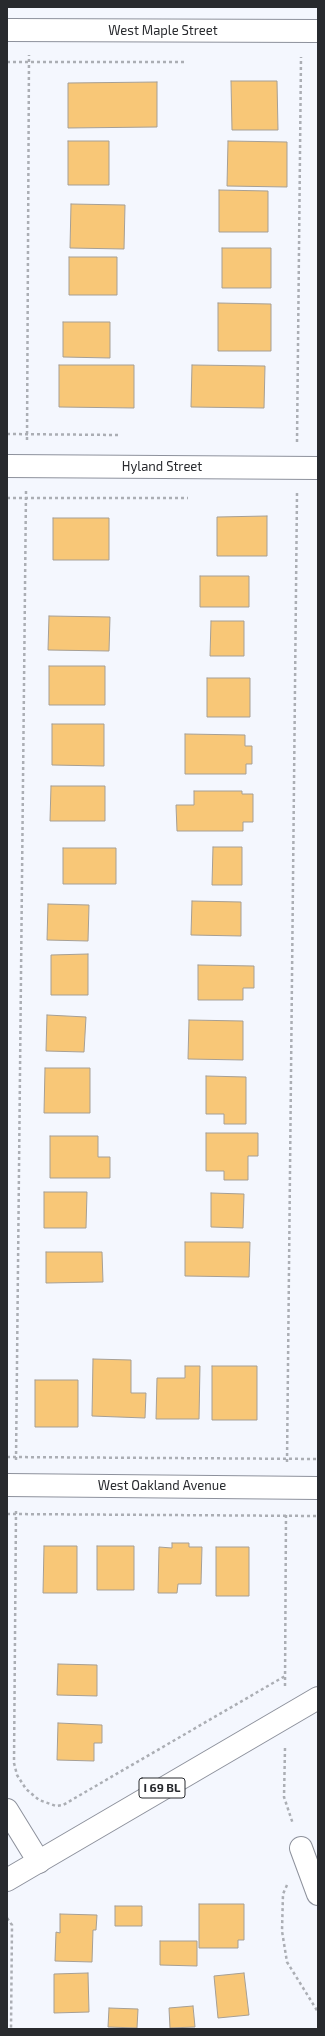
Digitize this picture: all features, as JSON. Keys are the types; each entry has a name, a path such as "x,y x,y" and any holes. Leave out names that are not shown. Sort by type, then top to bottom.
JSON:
{"street":[{"name":"West Maple Street","path":"14,30 317,32"},
{"name":"Hyland Street","path":"17,466 307,468"},
{"name":"West Oakland Avenue","path":"12,1485 318,1488"},
{"name":"I 69 BL","path":"7,1880 318,1698"},
{"path":"7,1810 39,1862"},
{"path":"301,1848 318,1894"}],"path":[{"path":"14,30 29,50 27,434 17,466 26,498 16,1457 12,1485 16,1515 14,1763 17,1775 26,1788 39,1800 56,1806 63,1805 285,1676"},
{"path":"285,1686 286,1488 307,468 301,50 317,32"},
{"path":"7,62 186,62"},
{"path":"7,434 118,435"},
{"path":"7,498 188,498"},
{"path":"7,1457 318,1460"},
{"path":"7,1514 318,1516"},
{"path":"7,1918 12,1925 11,2029"}],"building":[{"path":"231,81 277,81 278,130 232,130"},
{"path":"157,82 157,127 68,128 68,83"},
{"path":"68,141 109,141 109,185 68,185"},
{"path":"228,141 287,142 287,187 227,186"},
{"path":"219,190 268,191 268,232 219,232"},
{"path":"71,204 125,205 124,249 70,248"},
{"path":"222,248 271,248 271,288 222,288"},
{"path":"69,257 117,257 117,295 69,295"},
{"path":"218,303 271,304 271,351 218,351"},
{"path":"63,322 110,322 110,358 63,357"},
{"path":"59,365 134,365 134,408 59,407"},
{"path":"192,365 265,366 264,408 191,407"},
{"path":"267,516 267,556 217,556 217,517"},
{"path":"53,518 109,518 109,560 53,560"},
{"path":"200,576 249,576 249,607 200,607"},
{"path":"49,616 110,617 109,651 48,650"},
{"path":"211,621 244,621 244,656 210,656"},
{"path":"49,666 105,666 105,705 49,705"},
{"path":"207,678 250,678 250,717 207,717"},
{"path":"52,724 104,724 104,766 52,765"},
{"path":"185,734 245,735 245,746 252,746 252,764 246,764 246,774 185,774"},
{"path":"51,786 105,786 105,821 50,821"},
{"path":"194,791 242,791 242,794 253,794 253,822 243,822 243,831 177,831 176,805 194,805"},
{"path":"213,847 242,847 242,885 212,885"},
{"path":"63,848 116,848 116,884 63,884"},
{"path":"192,901 241,902 241,936 191,935"},
{"path":"48,904 89,905 88,941 47,940"},
{"path":"88,954 88,995 51,995 51,955"},
{"path":"198,965 254,966 254,988 243,988 243,1000 198,1000"},
{"path":"47,1015 86,1017 84,1052 46,1051"},
{"path":"189,1020 243,1021 243,1060 188,1059"},
{"path":"45,1068 90,1068 90,1113 44,1113"},
{"path":"206,1076 246,1077 246,1124 224,1124 224,1114 206,1114"},
{"path":"206,1133 258,1133 258,1156 248,1156 248,1180 224,1180 224,1171 206,1171"},
{"path":"50,1136 98,1136 98,1157 110,1157 110,1178 50,1178"},
{"path":"44,1192 87,1192 86,1228 44,1228"},
{"path":"211,1193 244,1194 243,1228 211,1227"},
{"path":"185,1242 250,1242 249,1277 185,1276"},
{"path":"46,1252 102,1252 103,1282 46,1283"},
{"path":"93,1359 131,1360 131,1393 146,1393 145,1418 92,1416"},
{"path":"185,1366 200,1366 199,1419 156,1419 157,1378 185,1378"},
{"path":"212,1366 257,1366 257,1420 212,1420"},
{"path":"35,1380 78,1380 78,1427 35,1427"},
{"path":"172,1543 189,1543 189,1547 202,1547 201,1584 178,1584 177,1593 158,1593 159,1547 172,1548"},
{"path":"44,1546 77,1546 77,1593 43,1593"},
{"path":"97,1546 134,1546 134,1590 97,1590"},
{"path":"216,1547 249,1547 249,1596 216,1596"},
{"path":"58,1664 97,1665 97,1696 57,1695"},
{"path":"58,1723 102,1725 102,1743 94,1743 94,1761 57,1760"},
{"path":"199,1904 244,1904 244,1940 238,1940 238,1948 199,1948"},
{"path":"115,1906 142,1906 142,1926 115,1926"},
{"path":"60,1914 97,1915 96,1930 93,1930 92,1962 55,1961 56,1932 60,1933"},
{"path":"160,1941 197,1941 197,1966 160,1965"},
{"path":"88,1973 89,2012 54,2013 54,1974"},
{"path":"244,1973 249,2015 218,2018 214,1976"},
{"path":"193,2006 195,2027 170,2028 169,2008"},
{"path":"109,2008 138,2009 137,2028 108,2027"}]}
